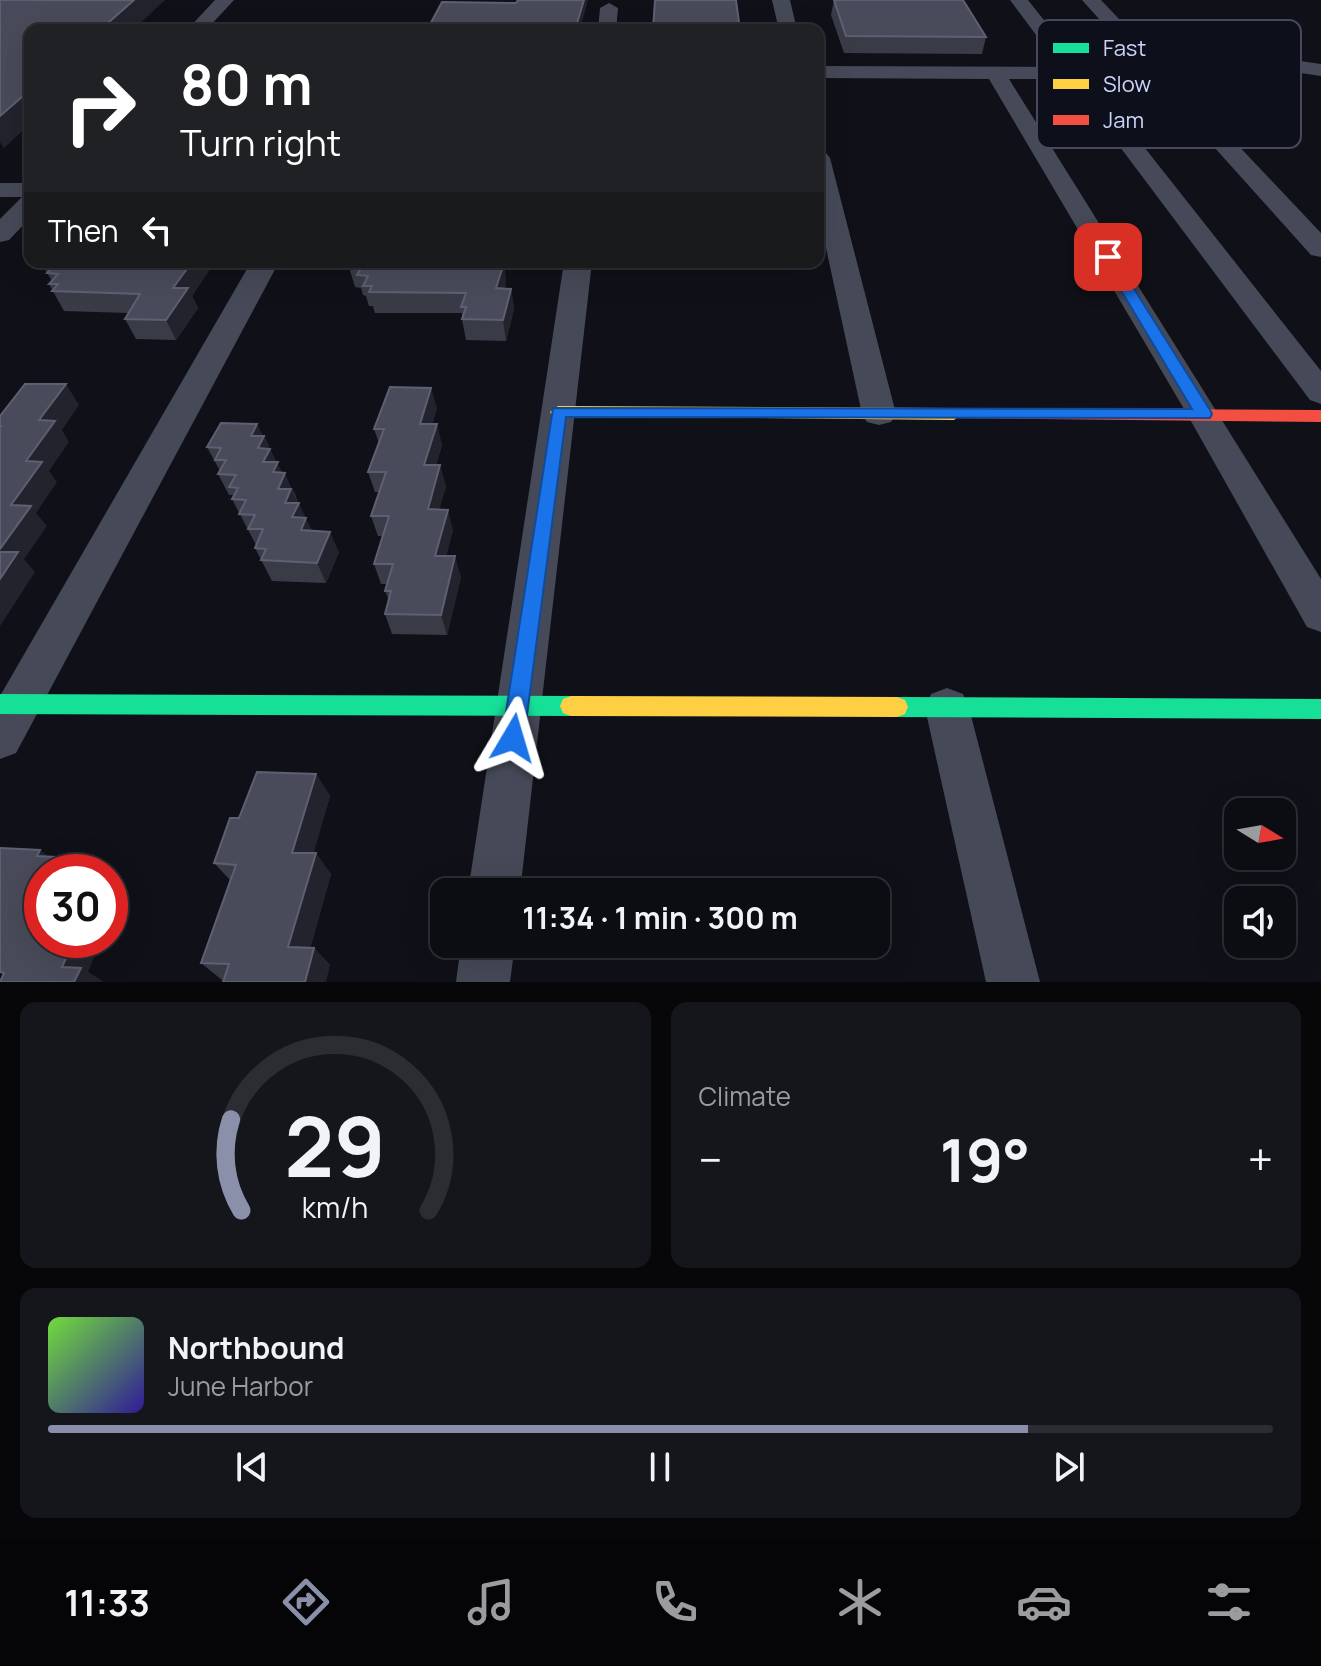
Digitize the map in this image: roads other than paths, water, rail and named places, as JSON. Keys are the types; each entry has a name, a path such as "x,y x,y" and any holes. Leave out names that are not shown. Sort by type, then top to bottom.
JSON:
{"street":[{"path":"202,24 225,0"},
{"path":"781,0 787,24"},
{"path":"1019,0 1037,23"},
{"path":"1091,0 1110,20"},
{"path":"608,24 609,8"},
{"path":"1301,67 1321,70"},
{"path":"824,72 1037,73"},
{"path":"995,72 1037,141"},
{"path":"1041,148 1204,414 1321,615"},
{"path":"1133,148 1321,393"},
{"path":"1228,148 1321,249"},
{"path":"824,183 879,414"},
{"path":"0,190 24,190"},
{"path":"0,234 24,209"},
{"path":"0,738 9,704 262,268"},
{"path":"496,878 577,268"},
{"path":"558,412 1321,416"},
{"path":"9,704 1321,709"},
{"path":"947,708 1013,982"},
{"path":"483,982 486,958"}]}
